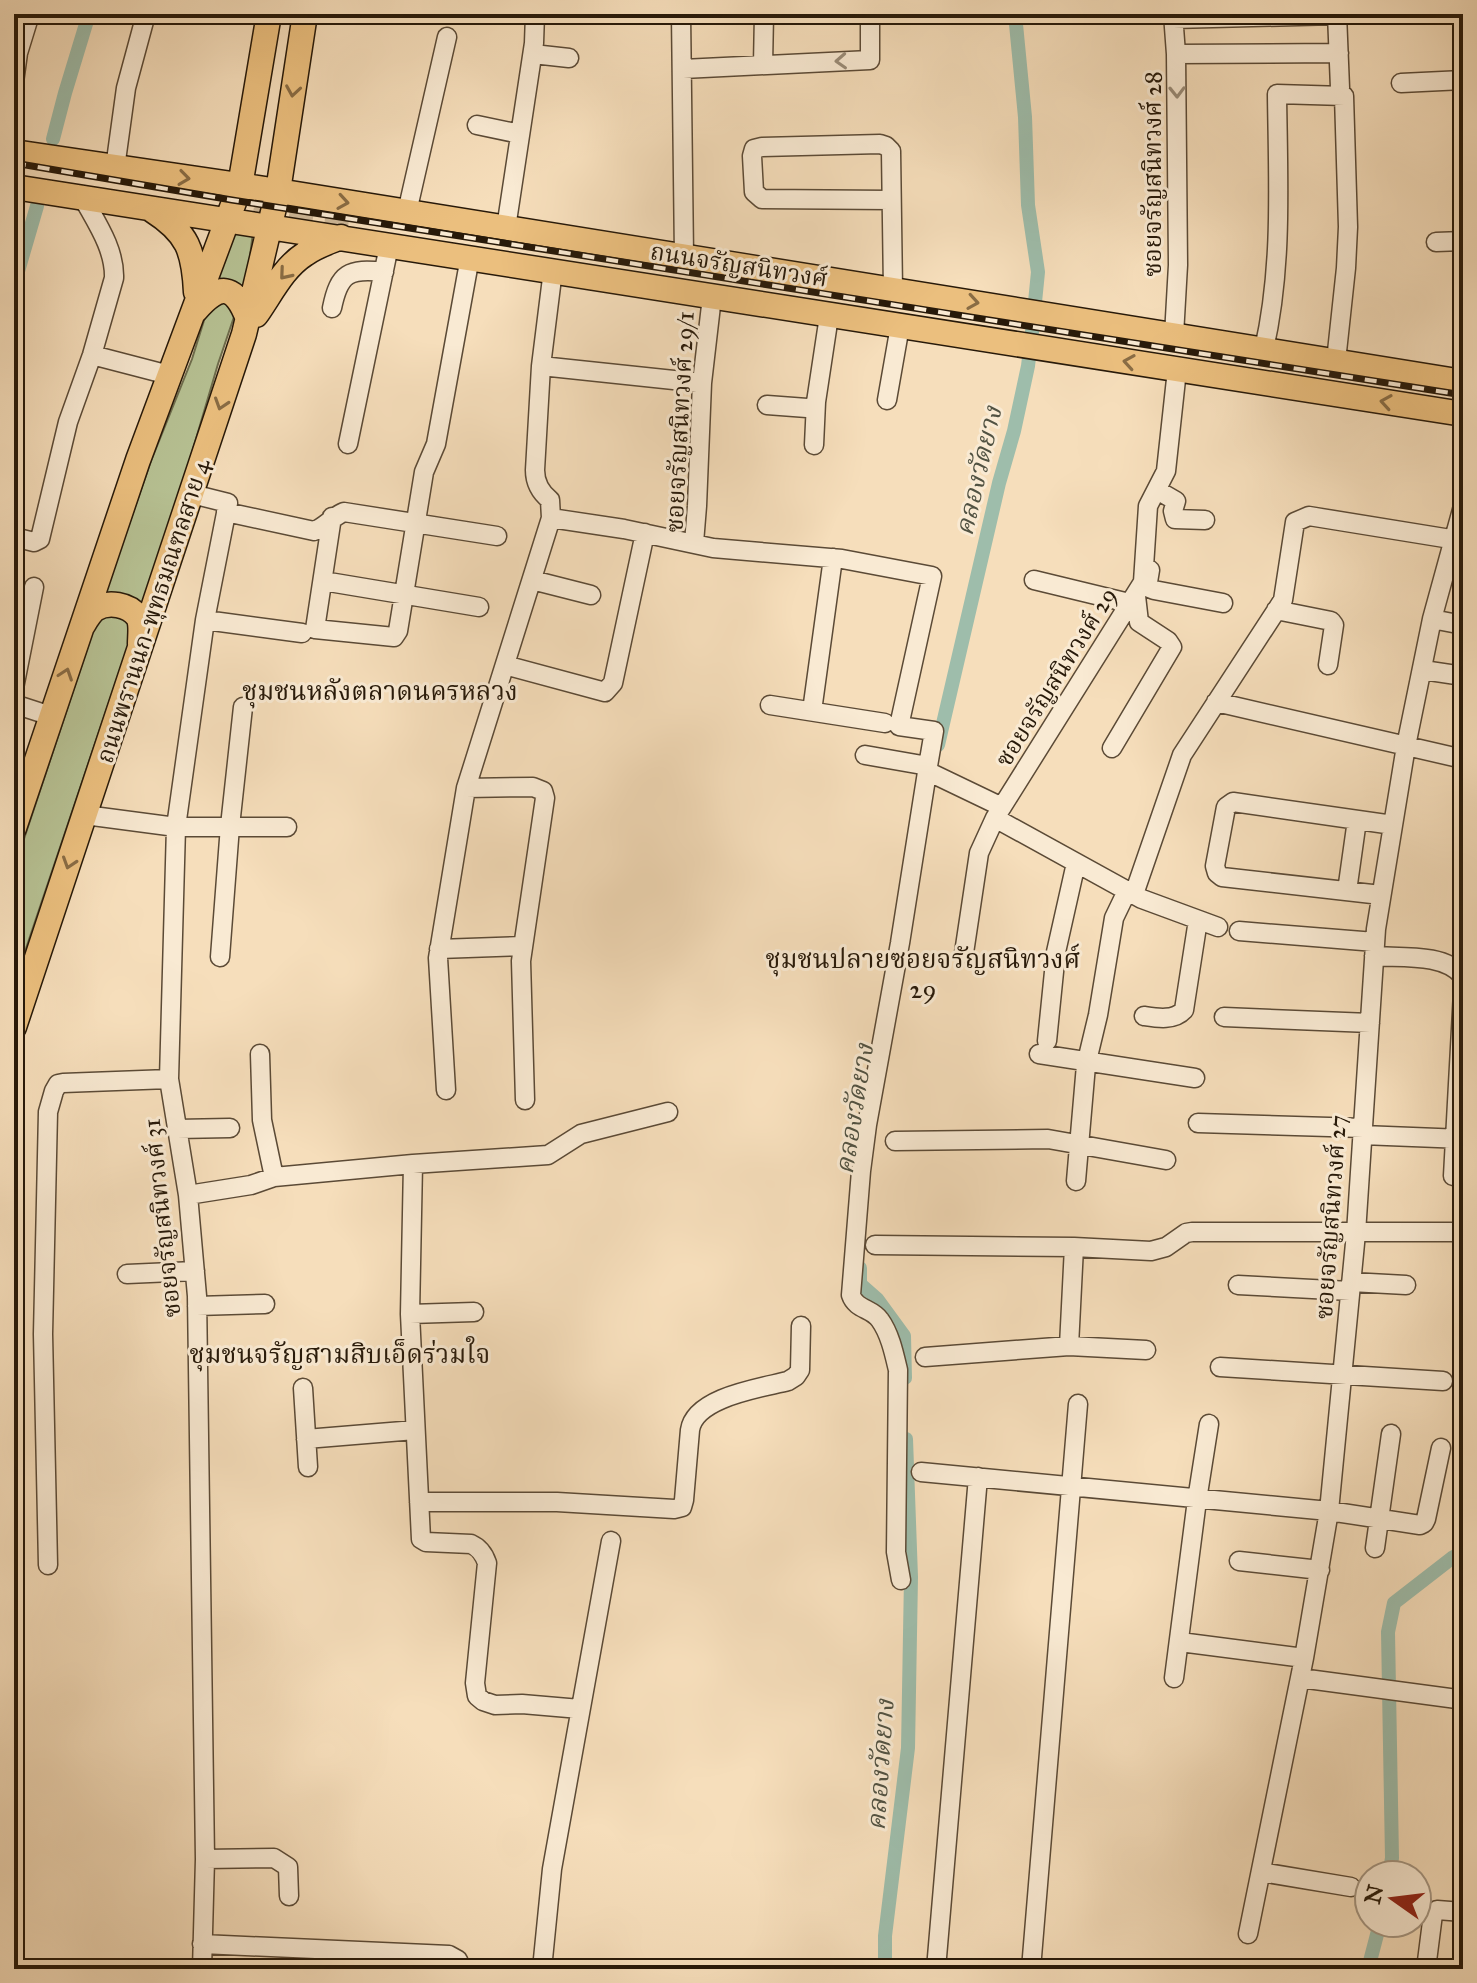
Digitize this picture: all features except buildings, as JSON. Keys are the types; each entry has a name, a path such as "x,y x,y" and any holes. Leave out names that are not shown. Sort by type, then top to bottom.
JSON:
{"main road":[{"path":"14,828 169,375 240,186 269,14"},
{"name":"ถนนพรานนก-พุทธมณฑลสาย 4","path":"14,1027 247,324 278,191 305,14"},
{"name":"ถนนจรัญสนิทวงศ์","path":"14,152 103,180 123,204 1463,414"},
{"name":"ถนนจรัญสนิทวงศ์","path":"14,161 103,180"},
{"name":"ถนนจรัญสนิทวงศ์","path":"14,177 240,186 278,191 1463,382"},
{"path":"103,180 138,178 135,197 123,204"},
{"name":"ถนนจรัญสนิทวงศ์","path":"14,187 103,180"},
{"path":"150,208 186,240 194,262 194,309"},
{"path":"398,247 390,234 390,224 397,216 411,212"},
{"name":"ถนนจรัญสนิทวงศ์","path":"435,236 781,290"},
{"path":"247,324 288,269 306,253 341,237"},
{"path":"781,290 922,294"},
{"path":"781,290 909,327"},
{"path":"194,309 214,293 224,291 237,298 244,307 247,324"},
{"path":"81,627 93,610 116,604 126,608 138,617 141,626 140,651"}],"street":[{"path":"15,73 30,14"},
{"path":"14,537 34,542 40,539 68,422 92,355 114,278 115,265 107,244 103,180 146,14"},
{"path":"506,228 533,54 535,14"},
{"path":"681,14 684,256"},
{"path":"763,65 764,14"},
{"path":"683,69 870,60 870,14"},
{"path":"1173,16 1337,14 1340,88"},
{"name":"ซอยจรัญสนิทวงศ์ 28","path":"1173,16 1178,265 1174,335"},
{"path":"411,212 447,37"},
{"path":"1176,54 1339,53"},
{"path":"533,54 569,58"},
{"path":"1401,83 1463,80"},
{"path":"1264,349 1278,268 1277,94 1344,96 1348,227 1336,361"},
{"path":"477,125 520,134"},
{"path":"891,200 762,199 754,192 754,149 880,144 891,151 893,290"},
{"path":"1436,242 1463,241"},
{"path":"348,444 384,272 398,247"},
{"path":"332,517 315,629 394,637 398,631 424,472 436,444 470,257"},
{"path":"332,308 337,285 345,277 364,270 384,272"},
{"path":"446,1090 438,958 466,788 551,518 550,500 535,479 541,366 553,270"},
{"name":"ซอยจรัญสนิทวงศ์ 29/1","path":"712,297 702,383 694,543 713,548 833,558 932,576 892,724"},
{"path":"814,445 816,402 829,316"},
{"path":"887,400 909,327"},
{"path":"92,355 169,375"},
{"path":"541,366 702,383"},
{"name":"ซอยจรัญสนิทวงศ์ 29","path":"964,953 979,853 998,813 1143,582 1148,506 1150,498 1160,492 1166,471 1177,370"},
{"path":"767,405 807,408 816,402"},
{"path":"1205,520 1175,519 1173,511 1176,501 1160,492 1149,588 1223,603"},
{"path":"192,494 228,503 226,512 314,531 344,512 497,536"},
{"name":"ซอยจรัญสนิทวงศ์ 27","path":"1248,1934 1304,1658 1329,1511 1356,1233 1374,949 1381,895 1406,746 1432,619 1458,540 1463,506"},
{"name":"ซอยจรัญสนิทวงศ์ 31","path":"202,1969 205,1859 197,1306 188,1195 169,1079 176,827 205,620 226,512"},
{"path":"1076,1181 1087,1061 1114,918 1131,892 1182,755 1283,600 1295,522 1309,516 1458,540"},
{"path":"551,518 694,543"},
{"path":"505,665 605,692 613,683 645,533"},
{"path":"812,711 833,558"},
{"path":"532,580 591,595"},
{"path":"1034,580 1132,599 1139,622 1172,647 1112,748"},
{"path":"323,581 479,607"},
{"path":"14,688 34,587"},
{"path":"1276,610 1331,621 1335,617 1328,665"},
{"path":"1432,619 1463,625"},
{"path":"205,620 302,633"},
{"path":"1423,670 1463,676"},
{"path":"1216,702 1463,759"},
{"path":"14,704 51,716"},
{"path":"770,705 934,731 932,772 867,1125 851,1295 857,1305 881,1320 898,1370 895,1530 901,1580"},
{"path":"220,957 243,707"},
{"path":"865,755 932,772 1076,863 1131,892 1218,927"},
{"path":"466,788 533,787 543,791 545,798 522,946 525,1100"},
{"path":"1381,895 1222,877 1215,866 1226,807 1233,802 1393,825"},
{"path":"85,815 176,827 287,827"},
{"path":"1347,891 1357,820"},
{"path":"1076,863 1056,952 1043,1048 1087,1061 1195,1078"},
{"path":"1144,1016 1164,1019 1181,1014 1184,1010 1198,920"},
{"path":"1239,931 1440,960 1456,967 1463,976"},
{"path":"439,949 522,946"},
{"path":"1453,1176 1459,1139 1463,992"},
{"path":"1224,1017 1370,1023"},
{"path":"260,1054 262,1120 274,1177"},
{"path":"48,1565 43,1334 48,1112 58,1084 169,1079"},
{"path":"188,1195 251,1185 274,1177 548,1155 581,1134 668,1112"},
{"path":"1198,1123 1459,1139"},
{"path":"177,1129 230,1128"},
{"path":"895,1141 1048,1139 1166,1160"},
{"path":"413,1164 410,1314 421,1539 426,1542 471,1544 484,1554 487,1563 475,1683 477,1696 495,1705 580,1709"},
{"path":"875,1245 1151,1251 1166,1247 1192,1232 1463,1232"},
{"path":"1069,1346 1074,1247"},
{"path":"127,1274 195,1271"},
{"path":"1238,1285 1406,1285"},
{"path":"197,1306 265,1304"},
{"path":"410,1314 474,1312"},
{"path":"419,1502 557,1502 682,1507 691,1422 695,1415 726,1397 788,1381 796,1376 800,1370 801,1326"},
{"path":"925,1357 1069,1346 1146,1350"},
{"path":"1220,1367 1443,1381"},
{"path":"303,1388 308,1467"},
{"path":"1031,1969 1078,1404"},
{"path":"1174,1678 1209,1424"},
{"path":"306,1439 415,1430"},
{"path":"1375,1548 1391,1434"},
{"path":"921,1472 1329,1511 1420,1525 1424,1523 1441,1448"},
{"path":"936,1969 978,1477"},
{"path":"542,1969 552,1869 611,1541"},
{"path":"1239,1561 1320,1570"},
{"path":"1180,1642 1304,1658"},
{"path":"1300,1678 1457,1699"},
{"path":"205,1859 274,1858 288,1867 289,1896"},
{"path":"1261,1872 1351,1887"},
{"path":"1426,1969 1433,1914 1437,1910 1463,1912"},
{"path":"202,1944 449,1955 458,1960 461,1969"}],"green space":[{"path":"237,229 253,232 246,289 215,284"},
{"path":"221,299 236,311 140,610 104,596 206,314"},
{"path":"115,613 130,624 132,634 14,984 14,869 96,622 100,615"}],"waterway":[{"path":"53,139 89,14"},
{"name":"คลองวัดยาง","path":"938,745 1014,431 1032,332 1038,272 1028,205 1025,117 1015,14"},
{"path":"14,285 37,206"},
{"name":"คลองวัดยาง","path":"860,1268 860,1284 877,1299 904,1336 905,1378"},
{"name":"คลองวัดยาง","path":"885,1969 885,1936 908,1748 911,1577 906,1439"},
{"path":"1392,1859 1388,1632 1394,1603 1463,1552"},
{"path":"1368,1969 1376,1939"}],"tunnel":[{"path":"255,200 360,216"}],"railway":[{"path":"14,163 1463,395"}],"district":[{"name":"ชุมชนหลังตลาดนครหลวง","path":"380,691"},
{"name":"ชุมชนปลายซอยจรัญสนิทวงศ์ 29","path":"923,974"},
{"name":"ชุมชนจรัญสามสิบเอ็ดร่วมใจ","path":"340,1354"}]}
